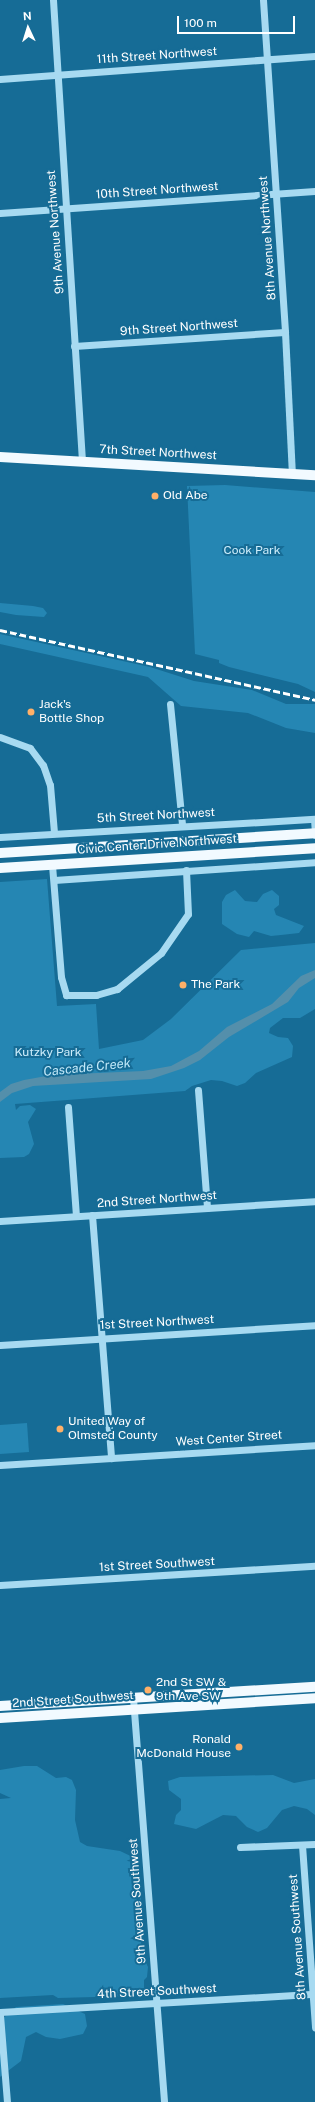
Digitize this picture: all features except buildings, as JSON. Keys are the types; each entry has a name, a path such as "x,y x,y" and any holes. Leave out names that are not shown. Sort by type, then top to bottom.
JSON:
{"main road":[{"name":"7th Street Northwest","path":"0,457 315,476"},
{"name":"Civic Center Drive Northwest","path":"0,853 315,834"},
{"name":"Civic Center Drive Northwest","path":"0,868 315,848"},
{"name":"2nd Street Southwest","path":"0,1706 315,1687"},
{"name":"2nd Street Southwest","path":"0,1718 315,1698"}],"street":[{"name":"9th Avenue Northwest","path":"53,0 82,462"},
{"name":"8th Avenue Northwest","path":"263,0 285,332 292,474"},
{"name":"11th Street Northwest","path":"0,79 315,56"},
{"name":"10th Street Northwest","path":"0,213 315,191"},
{"name":"9th Street Northwest","path":"74,346 285,332"},
{"path":"170,704 182,826"},
{"path":"0,737 30,748 43,765 50,785 54,833"},
{"name":"5th Street Northwest","path":"0,837 314,819 315,834"},
{"path":"54,880 315,862"},
{"path":"52,865 61,977 66,995 96,995 117,989 161,953 188,914 186,870"},
{"path":"198,1090 207,1208"},
{"path":"68,1107 76,1216"},
{"name":"2nd Street Northwest","path":"0,1221 315,1201"},
{"path":"92,1215 111,1458"},
{"name":"1st Street Northwest","path":"0,1345 315,1325"},
{"name":"West Center Street","path":"0,1464 315,1445"},
{"name":"1st Street Southwest","path":"0,1585 315,1566"},
{"name":"9th Avenue Southwest","path":"133,1698 164,2102"},
{"name":"8th Avenue Southwest","path":"302,1844 314,1994 315,2028"},
{"path":"240,1847 315,1844"},
{"name":"4th Street Southwest","path":"0,2012 314,1994"},
{"path":"0,2015 7,2102"}],"green space":[{"name":"Cook Park","path":"225,485 315,492 315,692 298,684 229,667 219,663 219,660 195,654 187,486"},
{"path":"0,603 43,608 47,613 44,617 0,612"},
{"path":"0,634 150,667 194,681 252,690 286,704 315,704 315,733 286,728 248,713 181,706 148,677 0,644"},
{"name":"Kutzky Park","path":"47,879 57,1006 96,1004 99,1049 143,1040 171,1019 241,950 315,943 315,1009 300,1018 283,1018 270,1028 269,1033 278,1037 288,1038 293,1046 292,1057 256,1073 245,1083 237,1086 222,1081 211,1080 192,1086 185,1091 15,1104 16,1110 20,1106 30,1105 36,1109 28,1122 34,1144 29,1154 24,1157 0,1158 0,882"},
{"path":"235,890 245,901 257,902 263,894 272,890 279,896 279,905 274,909 276,915 304,926 299,933 271,936 254,931 249,937 237,934 222,924 222,902 226,895"},
{"path":"27,1423 29,1452 0,1454 0,1425"},
{"path":"24,1766 37,1766 56,1778 66,1777 72,1780 76,1790 75,1820 80,1842 87,1846 120,1851 139,1860 142,1954 148,1967 147,1977 144,1980 144,1988 132,1989 131,1996 58,1998 53,1995 0,1998 0,1799 11,1798 0,1793 0,1770"},
{"path":"273,1775 294,1783 315,1779 315,1815 307,1809 294,1806 282,1810 267,1828 258,1832 247,1827 236,1816 223,1815 196,1829 174,1824 176,1815 181,1810 181,1799 169,1790 168,1781 180,1777"},
{"path":"63,2004 85,2014 87,2026 83,2034 60,2039 46,2037 36,2032 26,2037 21,2061 0,2077 0,2021 16,2007"}],"shaded area":[{"path":"315,970 315,978 299,988 288,1002 229,1037 200,1060 184,1068 151,1079 33,1086 12,1093 0,1102 0,1092 11,1084 24,1080 52,1075 143,1071 171,1066 199,1051 227,1027 272,1004 301,976"}],"railway":[{"path":"0,630 315,700"}],"place":[{"name":"Old Abe","path":"155,496"},
{"name":"Jack's Bottle Shop","path":"31,712"},
{"name":"The Park","path":"183,985"},
{"name":"United Way of Olmsted County","path":"60,1429"},
{"name":"2nd St SW & 9th Ave SW","path":"148,1690"},
{"name":"Ronald McDonald House","path":"239,1747"}],"water label":[{"name":"Cascade Creek","path":"87,1068"}]}
